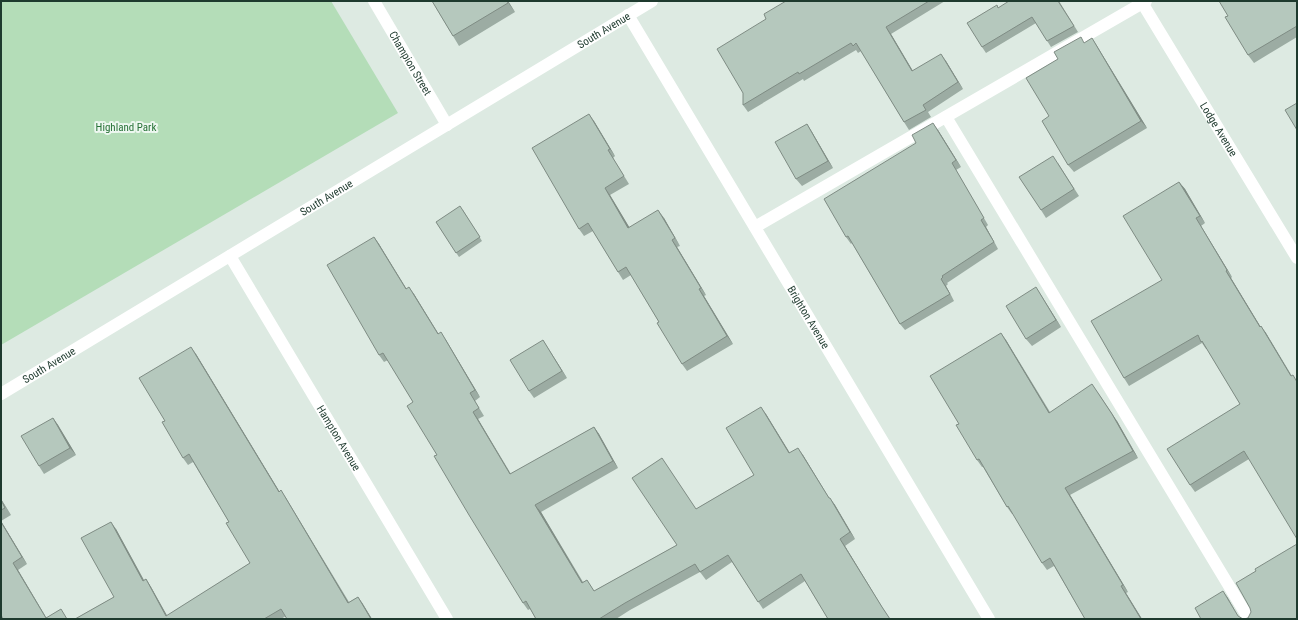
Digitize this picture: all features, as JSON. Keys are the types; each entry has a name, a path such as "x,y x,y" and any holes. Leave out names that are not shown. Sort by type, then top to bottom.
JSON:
{"street":[{"name":"Champion Street","path":"374,1 447,125"},
{"name":"South Avenue","path":"1,394 652,1"},
{"path":"755,228 1143,2"},
{"name":"Lodge Avenue","path":"1143,2 1297,258"},
{"name":"Brighton Avenue","path":"628,15 988,619"},
{"path":"946,117 1249,619"},
{"name":"Hampton Avenue","path":"230,256 447,619"}],"green space":[{"name":"Highland Park","path":"1,1 331,1 398,113 1,345"}],"building":[{"path":"432,1 507,1 508,3 453,36"},
{"path":"786,1 929,1 886,27 912,71 941,54 958,82 923,105 926,110 904,122 856,43 853,46 851,43 799,74 798,72 743,105 743,93 717,49 766,19 764,14"},
{"path":"1009,1 1058,1 1074,26 1047,41 1032,17 982,47 967,23 997,5 998,8"},
{"path":"1219,1 1297,1 1297,26 1248,55 1225,17 1228,16"},
{"path":"1081,37 1084,43 1092,38 1141,121 1068,165 1042,121 1049,116 1026,78 1058,59 1054,52"},
{"path":"1297,103 1297,130 1285,110"},
{"path":"589,114 624,176 605,188 628,228 658,210 675,238 672,240 701,288 699,289 727,336 682,364 626,267 618,272 588,223 579,229 532,148"},
{"path":"933,123 956,160 952,163 984,218 981,220 994,242 942,276 943,277 941,279 950,294 900,324 848,236 846,237 824,199 916,143 912,135"},
{"path":"807,124 828,161 796,179 775,142"},
{"path":"1053,156 1074,189 1041,210 1019,177"},
{"path":"1179,182 1200,216 1196,218 1227,270 1226,271 1291,376 1293,375 1297,382 1297,539 1244,451 1190,485 1167,449 1240,404 1198,335 1124,378 1091,321 1162,280 1123,216"},
{"path":"460,206 480,237 456,253 436,222"},
{"path":"374,237 406,289 409,287 438,334 441,332 475,390 470,393 479,408 473,412 510,474 594,427 613,461 535,505 582,583 587,580 594,591 677,545 632,478 662,458 696,509 754,475 726,428 761,407 789,453 798,448 830,498 850,532 840,539 890,619 828,619 801,574 758,602 728,555 700,572 695,564 599,619 536,619 526,601 523,603 434,456 437,455 407,406 413,402 383,353 379,355 327,265"},
{"path":"1036,287 1056,320 1026,339 1006,306"},
{"path":"1001,333 1049,413 1092,384 1112,414 1133,451 1065,488 1123,585 1121,586 1141,619 1085,619 1050,558 1042,563 979,459 977,460 956,425 959,424 930,376"},
{"path":"543,340 562,371 529,391 510,360"},
{"path":"191,347 279,492 281,490 348,603 358,597 371,619 287,619 281,609 264,619 75,619 114,597 81,538 111,522 143,581 146,579 166,616 250,563 226,523 229,522 189,454 183,458 162,422 165,421 139,378"},
{"path":"53,418 70,448 39,466 21,436"},
{"path":"1,500 5,508 1,510"},
{"path":"1,522 22,557 13,563 46,618 61,609 67,619 3,619 1,615"},
{"path":"1297,544 1297,619 1244,619 1248,618 1251,612 1236,583 1256,571 1255,569"},
{"path":"1223,591 1238,616 1243,619 1201,619 1195,608"}]}
